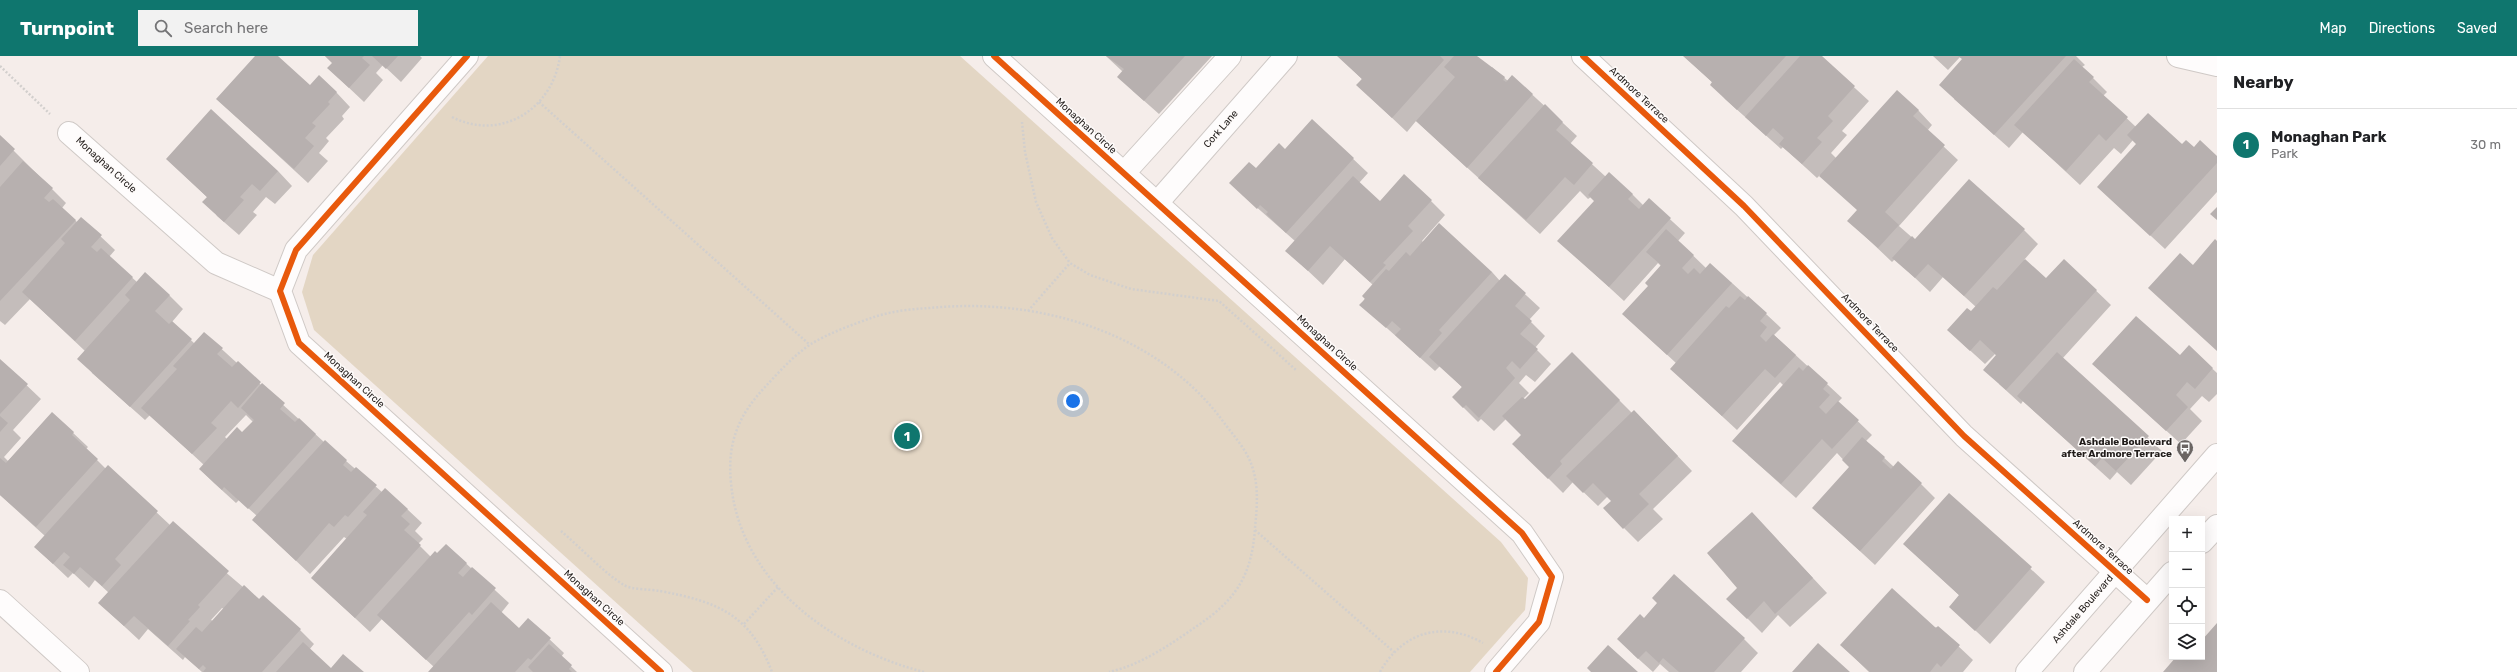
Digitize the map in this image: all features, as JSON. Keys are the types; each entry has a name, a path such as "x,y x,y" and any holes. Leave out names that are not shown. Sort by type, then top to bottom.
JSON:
{"street":[{"path":"280,291 296,250 467,56"},
{"name":"Monaghan Circle","path":"994,56 1522,534 1552,577 1539,622 1496,672"},
{"path":"1124,173 1230,56"},
{"name":"Cork Lane","path":"1157,203 1286,56"},
{"name":"Ardmore Terrace","path":"1583,56 1744,206 1964,436 2147,600"},
{"path":"2178,56 2217,65"},
{"name":"Monaghan Circle","path":"69,133 216,263 280,291 298,343 660,672"},
{"name":"Ashdale Boulevard","path":"2027,672 2217,455"},
{"path":"2205,539 2217,526"},
{"path":"2085,672 2169,576"},
{"path":"0,601 78,672"}],"path":[{"path":"449,115 460,121 476,124 509,123 524,116 539,102 554,81 560,56"},
{"path":"0,66 69,133"},
{"path":"539,102 810,345"},
{"path":"1018,118 1024,123 1025,152 1036,202 1052,238 1070,263 1090,275 1131,288 1219,300 1296,370"},
{"path":"1028,311 1070,263"},
{"path":"924,672 881,658 832,634 813,619 763,571 744,539 733,504 729,464 733,438 742,416 771,381 810,345 876,316 910,310 969,305 1056,315 1086,323 1129,343 1160,362 1200,394 1219,415 1252,464 1257,495 1255,530 1247,572 1240,587 1221,608 1178,639 1147,657 1109,672"},
{"path":"1255,530 1394,652"},
{"path":"561,531 625,586 671,593 701,600 725,611 744,624 759,644 772,672"},
{"path":"744,624 778,587"},
{"path":"1380,672 1402,643 1419,635 1439,632 1459,633 1475,638 1489,648"}],"shaded area":[{"path":"488,56 960,56 1501,542 1528,578 1525,610 1470,672 693,672 314,330 302,292 313,255"}],"building":[{"path":"255,56 278,56 310,85 319,75 337,92 328,102 330,104 312,123 316,126 305,138 314,146 294,169 216,99"},
{"path":"325,56 364,56 362,58 370,65 349,88 327,68 332,63"},
{"path":"372,56 398,56 386,69"},
{"path":"1106,56 1185,56 1144,101 1117,77 1124,69"},
{"path":"1337,56 1440,56 1444,60 1392,118 1356,85 1362,79"},
{"path":"1454,56 1477,56 1505,77 1503,80 1506,82 1512,75 1533,94 1467,168 1416,121 1455,77 1444,67"},
{"path":"1683,56 1786,56 1737,110 1710,85 1712,82"},
{"path":"1800,56 1822,56 1855,86 1828,116 1833,121 1817,138 1822,142 1802,164 1779,144 1784,138 1773,128 1766,136 1745,117"},
{"path":"1958,56 2066,56 1994,135 1939,85 1962,59"},
{"path":"2074,59 2094,77 2089,82 2128,117 2106,141 2099,134 2066,171 2014,125"},
{"path":"1897,90 1919,110 1913,116 1945,145 1885,212 1899,225 1878,248 1847,221 1857,210 1819,176"},
{"path":"1545,104 1563,122 1556,130 1593,163 1574,185 1565,177 1526,220 1478,178"},
{"path":"211,109 278,171 260,191 252,184 240,197 244,200 224,222 202,202 207,197 166,159"},
{"path":"2148,113 2182,144 2186,140 2194,147 2200,140 2217,156 2217,163 2150,236 2097,187 2136,144 2127,135"},
{"path":"1312,119 1354,158 1286,233 1266,214 1268,212 1260,205 1257,209 1229,183 1249,162 1256,168 1279,143 1285,149"},
{"path":"0,135 15,149 0,166"},
{"path":"23,161 53,188 44,198 49,202 53,199 76,220 0,301 0,187"},
{"path":"1609,172 1633,194 1628,199 1639,209 1649,198 1671,218 1609,287 1557,241 1594,201 1588,195"},
{"path":"1404,174 1432,200 1408,226 1413,231 1383,263 1386,265 1370,282 1330,246 1308,271 1285,251 1353,176 1380,201"},
{"path":"1969,179 2025,229 1964,296 1928,264 1915,278 1892,258 1912,236 1915,239"},
{"path":"2217,207 2217,220 2210,214"},
{"path":"81,217 102,235 91,247 97,252 101,248 133,277 75,341 22,292 65,243 61,239"},
{"path":"1439,223 1492,272 1439,330 1442,333 1420,358 1395,335 1401,329 1392,321 1386,328 1359,305 1365,299 1362,296 1386,269 1389,271 1406,252 1410,256"},
{"path":"1666,229 1694,255 1682,268 1688,274 1694,268 1700,274 1710,263 1732,283 1667,355 1622,314 1648,286 1645,283 1661,265 1646,252"},
{"path":"2215,239 2217,241 2217,351 2148,288 2180,253 2193,265"},
{"path":"2025,259 2046,278 2064,259 2097,290 2006,390 1983,370 1996,355 1980,340 1970,351 1947,330 1967,308 1971,311 1993,287 1997,290"},
{"path":"145,272 170,295 155,311 169,324 172,321 192,339 130,407 77,359 130,300 125,295"},
{"path":"1505,274 1526,293 1515,306 1532,321 1520,334 1538,349 1520,369 1512,361 1506,368 1515,378 1479,418 1466,405 1463,408 1452,397 1462,387 1429,357"},
{"path":"1740,296 1745,300 1748,296 1767,313 1760,321 1767,327 1760,336 1766,342 1773,334 1796,355 1775,378 1765,369 1722,416 1670,369 1726,306 1729,308"},
{"path":"2136,316 2180,355 2189,345 2213,368 2195,389 2187,382 2176,395 2188,407 2166,431 2092,364"},
{"path":"204,332 223,348 217,354 232,367 238,361 261,382 238,408 231,401 211,423 217,428 192,454 141,408 177,369 173,366"},
{"path":"1572,352 1620,400 1560,461 1562,464 1548,479 1512,444 1521,435 1502,416 1522,397 1525,399"},
{"path":"2057,352 2149,436 2116,471 2102,458 2095,466 2017,396"},
{"path":"0,359 28,384 0,414"},
{"path":"1808,365 1828,383 1823,389 1830,395 1819,407 1826,414 1838,401 1859,420 1832,449 1822,439 1781,484 1732,441 1799,367 1803,371"},
{"path":"262,383 285,403 280,409 295,422 299,418 316,434 248,509 224,487 222,490 199,469 237,427 242,432 254,420 241,408"},
{"path":"1634,410 1678,456 1639,494 1649,504 1623,529 1603,508 1611,501 1593,483 1583,493 1566,476"},
{"path":"52,412 74,432 72,435 98,459 36,527 0,495 0,458 6,463"},
{"path":"0,416 8,423 0,432"},
{"path":"1862,437 1885,457 1882,461 1891,469 1898,461 1922,483 1860,551 1812,508 1849,467 1842,460"},
{"path":"325,440 347,460 343,465 351,472 356,467 377,485 348,517 345,515 334,527 329,523 296,561 252,520"},
{"path":"108,465 158,511 115,559 121,565 102,586 80,567 74,574 63,565 70,557 64,552 53,564 34,547"},
{"path":"385,488 408,509 401,516 410,524 404,530 421,545 355,618 311,578 367,515 363,512"},
{"path":"1949,493 2032,567 1975,631 1949,607 1959,595 1903,544"},
{"path":"1752,512 1813,578 1775,614 1764,601 1747,619 1726,599 1737,588 1707,553"},
{"path":"173,521 229,571 198,605 200,607 188,620 190,621 168,646 134,616 124,626 98,603"},
{"path":"446,544 467,563 458,573 463,577 472,567 496,588 472,615 469,612 426,660 377,615 435,551 437,553"},
{"path":"1674,574 1745,638 1714,672 1679,672 1663,658 1659,663 1646,651 1638,659 1617,639 1640,614 1644,618 1657,603 1652,598"},
{"path":"244,585 259,599 263,595 301,629 262,672 203,672 206,668 203,665 199,669 176,649 196,627 202,632"},
{"path":"1892,588 1936,628 1938,626 1960,645 1941,667 1937,663 1930,672 1870,672 1840,645"},
{"path":"491,602 519,628 528,618 551,638 531,660 528,658 515,672 428,672"},
{"path":"2217,623 2217,672 2163,672 2173,660 2205,660 2205,637"},
{"path":"303,642 331,668 343,654 364,672 276,672"},
{"path":"1818,643 1850,672 1792,672"},
{"path":"549,644 572,665 569,669 572,672 533,672 528,667"},
{"path":"1608,645 1638,672 1591,672 1587,668"}],"cycle path":[{"path":"467,56 296,250 280,291 299,343 661,672"},
{"path":"994,56 1522,533 1552,577 1539,622 1496,672"},
{"path":"1583,56 1744,206 1964,436 2147,600"}],"place":[{"name":"Monaghan Park","path":"907,436"},
{"name":"Ashdale Boulevard after Ardmore Terrace","path":"2185,463"}]}
